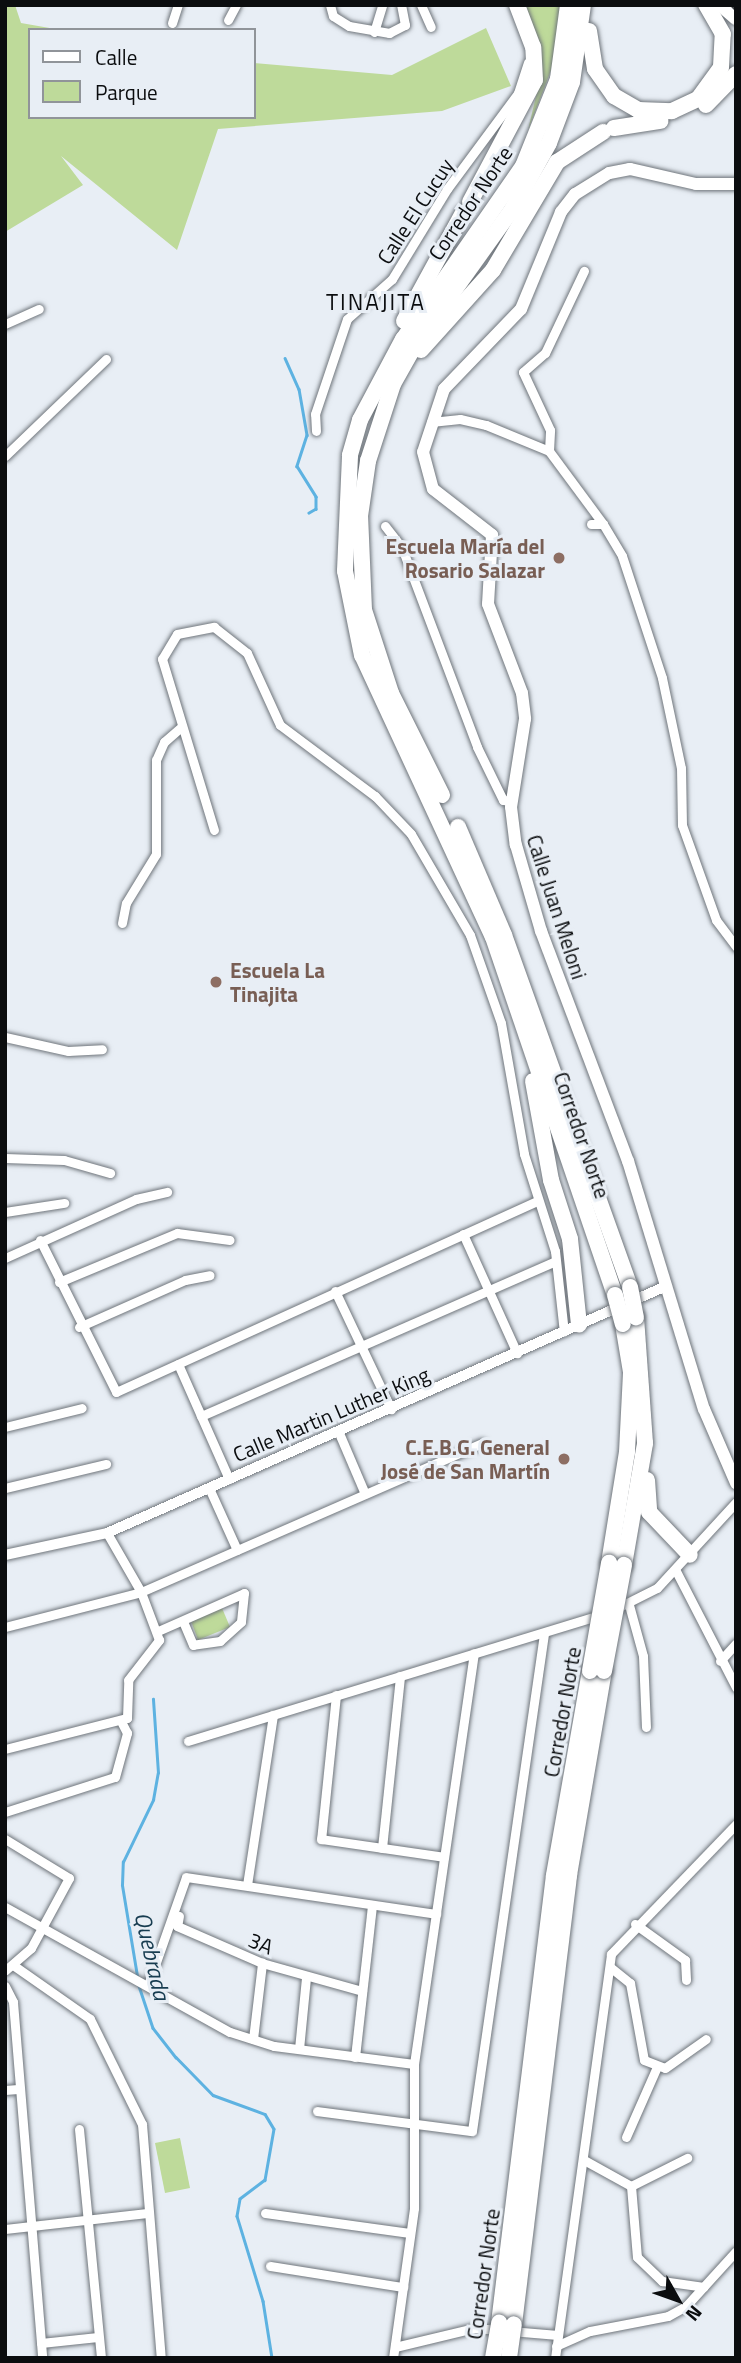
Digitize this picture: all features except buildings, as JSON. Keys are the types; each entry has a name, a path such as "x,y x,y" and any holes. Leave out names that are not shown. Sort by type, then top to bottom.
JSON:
{"highway":[{"path":"376,383 466,208 533,86 533,47 517,5"},
{"name":"Corredor Norte","path":"493,2358 506,2323 597,1671 617,1564 645,1443 630,1320 615,1295 484,915 379,696 352,613 345,529 350,456 376,383 523,166 558,79 568,5"},
{"path":"585,5 590,51 601,80 631,108 659,113 691,103 718,74 723,34 706,5"},
{"name":"Corredor Norte","path":"585,5 572,82 536,171 393,384 371,448 360,516 360,569 370,631 391,693 482,877 630,1287 628,1452 617,1564"},
{"path":"393,384 493,270 557,162 608,130 692,114 736,74"},
{"path":"524,1030 551,1180 570,1239 572,1328"},
{"path":"645,1443 649,1513 690,1555"},
{"name":"Corredor Norte","path":"506,2323 509,2358"}],"main road":[{"path":"721,5 736,18"},
{"name":"Calle Juan Meloni","path":"736,184 696,184 630,169 610,173 575,194 561,212 521,309 444,389 430,422 424,452 433,489 488,527 495,547 488,604 523,693 525,719 512,801 516,845 541,931 628,1161 664,1287 716,1442 736,1483"}],"street":[{"path":"172,23 178,5"},
{"path":"228,20 236,5"},
{"path":"330,5 337,19 374,32 401,29 406,20 401,5"},
{"path":"374,32 382,5"},
{"path":"421,5 431,27"},
{"name":"Calle El Cucuy","path":"316,431 315,414 347,319 393,279 405,252 526,79 528,64 511,5"},
{"path":"548,450 550,430 523,372 545,353 584,271"},
{"path":"5,324 39,309"},
{"path":"5,456 106,359"},
{"path":"430,422 460,419 486,425 548,450 603,524 622,556 662,677 681,768 682,825 716,920 736,947"},
{"path":"591,524 603,524"},
{"path":"385,526 402,548 477,747 503,800 512,801"},
{"path":"214,830 180,728 162,659 177,634 214,627 247,653 280,724 374,796 411,834 470,935 490,990 537,1201 572,1328"},
{"path":"122,923 126,903 156,855 156,760 164,742 180,728"},
{"path":"5,1037 68,1051 102,1049"},
{"path":"5,1158 64,1160 110,1173"},
{"path":"5,1258 136,1199 167,1192"},
{"path":"40,1240 79,1327 116,1392 335,1290 537,1201"},
{"path":"5,1212 64,1203"},
{"path":"59,1282 177,1233 230,1240"},
{"path":"463,1234 517,1353"},
{"path":"201,1416 555,1261"},
{"path":"79,1327 186,1280 209,1275"},
{"name":"Calle Martin Luther King","path":"5,1555 107,1532 339,1433 664,1287"},
{"path":"335,1290 391,1409"},
{"path":"178,1364 229,1479"},
{"path":"5,1427 82,1408"},
{"path":"339,1433 365,1494"},
{"path":"5,1627 141,1592 482,1443"},
{"path":"5,1488 106,1464"},
{"path":"209,1488 237,1550"},
{"path":"188,1741 544,1634 629,1605 676,1571 736,1502"},
{"path":"5,1749 122,1723 127,1718 128,1681 156,1646 158,1631 141,1592 107,1532"},
{"path":"676,1571 720,1661 736,1687"},
{"path":"158,1631 244,1593 241,1622 220,1641 193,1646 183,1621"},
{"path":"629,1605 643,1656 646,1727"},
{"path":"317,2111 472,2130 544,1634"},
{"path":"720,1661 736,1643"},
{"path":"393,2358 410,2233 415,2123 414,2064 474,1653"},
{"path":"382,1848 400,1676"},
{"path":"336,1695 320,1839 444,1857"},
{"path":"247,1885 274,1715"},
{"path":"5,1812 115,1777 127,1732 122,1723"},
{"path":"555,2358 610,1967 617,1943 717,1849 736,1824"},
{"path":"5,1839 69,1875 43,1926 9,1968 90,2020 142,2124 147,2213 161,2358"},
{"path":"146,1984 186,1877 436,1914"},
{"name":"3A","path":"180,1897 177,1926 262,1963 306,1978 362,1992"},
{"path":"355,2057 372,1905"},
{"path":"5,1907 253,2039 299,2049 414,2064"},
{"path":"635,1924 685,1960 686,1980"},
{"path":"253,2039 262,1963"},
{"path":"610,1967 630,1983 642,2029 642,2057 656,2068"},
{"path":"299,2049 306,1978"},
{"path":"5,1986 13,2002 27,2226 42,2358"},
{"path":"656,2068 674,2063 706,2039"},
{"path":"626,2137 656,2068"},
{"path":"5,2090 18,2089"},
{"path":"79,2129 101,2358"},
{"path":"631,2186 687,2158"},
{"path":"584,2160 631,2186"},
{"path":"631,2186 637,2257 662,2281 704,2287"},
{"path":"5,2229 147,2213"},
{"path":"265,2213 410,2233"},
{"path":"556,2346 590,2332 668,2316 704,2287 736,2251"},
{"path":"270,2266 403,2287"},
{"path":"395,2347 475,2328 558,2335"},
{"path":"41,2343 98,2337"}],"green space":[{"path":"5,5 15,5 21,23 50,28 28,28 28,119 256,119 256,63 392,75 486,28 511,86 442,111 218,129 177,250 61,156 83,185 5,232"},
{"path":"526,5 561,5 555,60 528,130 542,71"},
{"path":"222,1608 230,1627 198,1640 191,1621"},
{"path":"180,2138 190,2188 165,2193 155,2143"}],"waterway":[{"path":"285,358 299,389 307,435 297,466 316,497 316,509 309,513"},
{"name":"Quebrada","path":"137,1976 122,1885 123,1862 153,1800 158,1773 153,1699"},
{"name":"Quebrada","path":"139,1986 153,2028 176,2057 213,2095 265,2114 274,2129 265,2180 240,2199 237,2216 263,2301 272,2358"}],"railway":[{"path":"733,5 736,8"}],"place":[{"name":"Escuela María del Rosario Salazar","path":"559,558"},
{"name":"Escuela La Tinajita","path":"216,982"},
{"name":"C.E.B.G. General José de San Martín","path":"564,1459"}],"district":[{"name":"TINAJITA","path":"376,302"}]}
